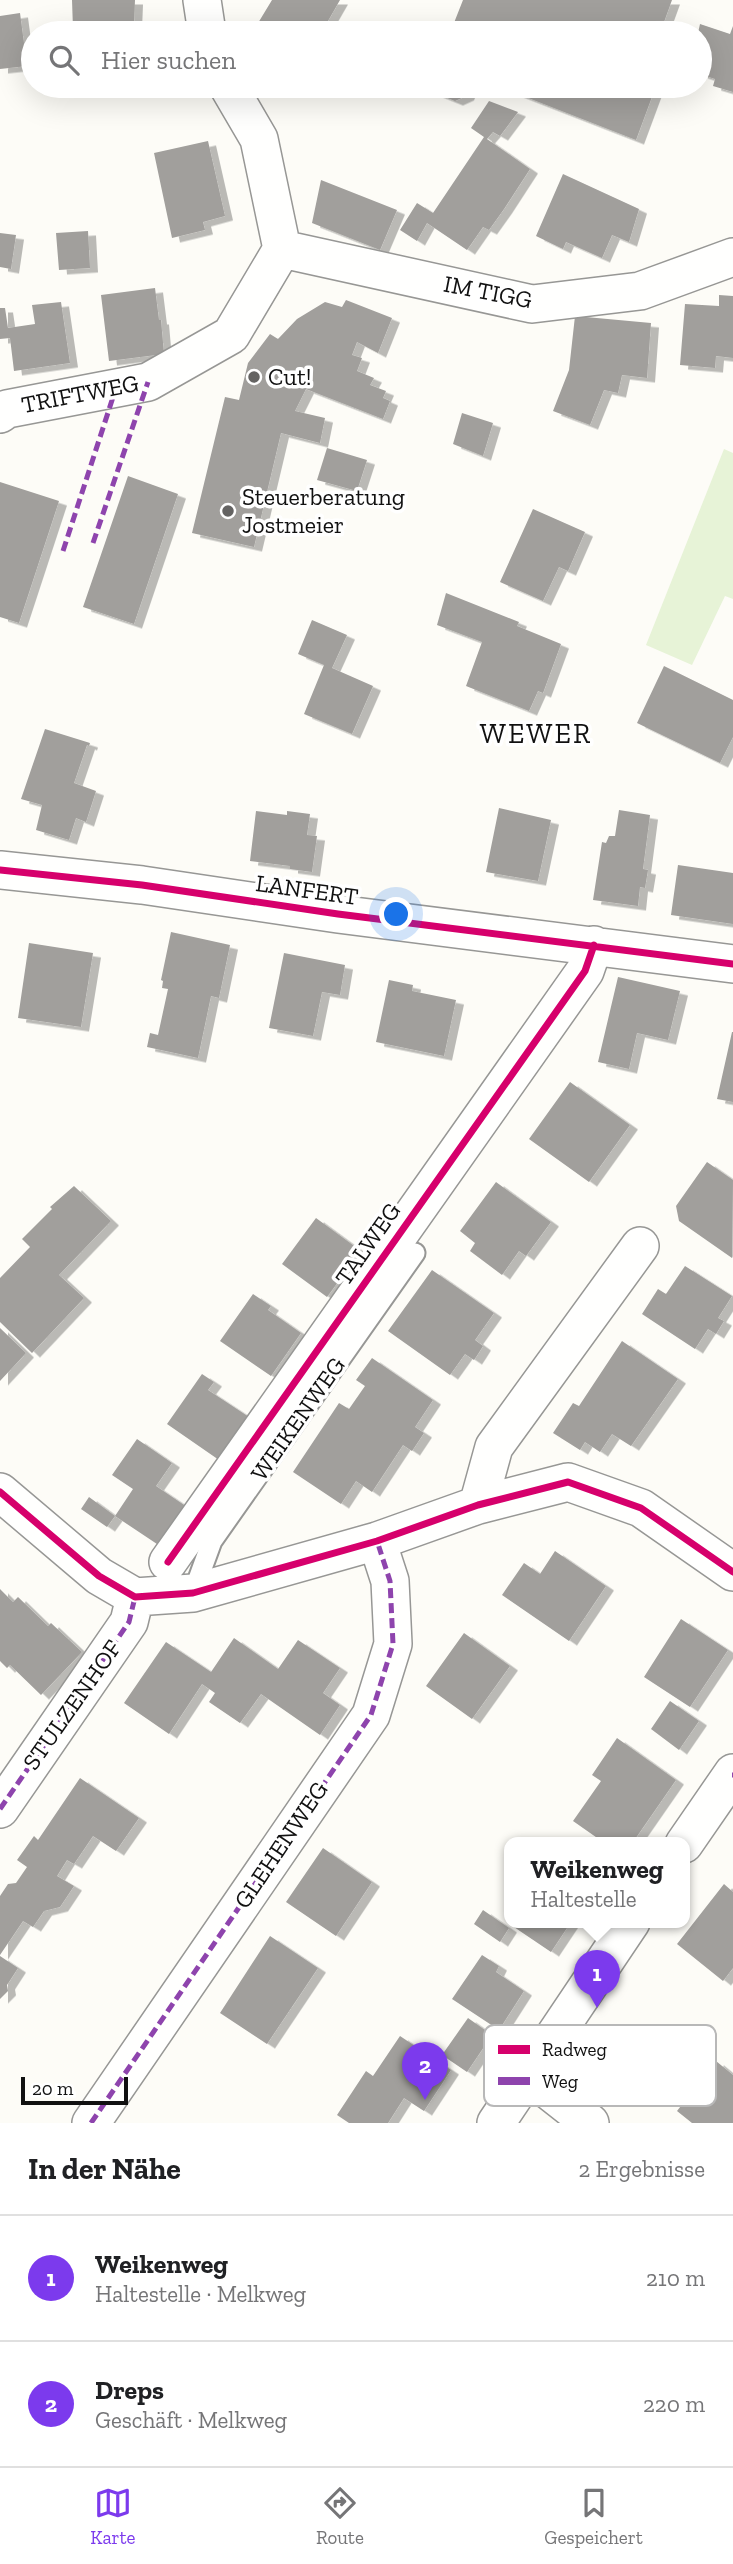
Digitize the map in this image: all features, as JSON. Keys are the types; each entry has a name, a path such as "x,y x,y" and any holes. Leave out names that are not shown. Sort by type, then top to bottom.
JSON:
{"street":[{"path":"202,0 205,21"},
{"path":"235,98 259,139 282,248"},
{"name":"IM TIGG","path":"282,248 532,304 640,291 733,257"},
{"name":"TRIFTWEG","path":"0,414 7,409 148,382 231,335 282,248"},
{"name":"LANFERT","path":"0,870 142,885 338,914 733,964"},
{"name":"TALWEG","path":"168,1562 584,971 594,945"},
{"path":"478,1505 494,1447 640,1247"},
{"path":"0,1492 99,1576 135,1597 193,1592 377,1541 478,1505 568,1482 641,1507 733,1572"},
{"name":"GLEHENWEG","path":"91,2123 371,1715 393,1644 390,1581 377,1541"},
{"name":"STULZENHOF","path":"0,1809 129,1622 135,1597"},
{"path":"689,1837 733,1774"},
{"path":"562,2025 627,1928"},
{"path":"496,2123 508,2106"},
{"path":"568,2106 590,2123"}],"lane":[{"name":"WEIKENWEG","path":"193,1592 212,1541 415,1253"}],"green space":[{"path":"724,449 733,453 733,599 725,596 692,665 646,645"}],"building":[{"path":"72,0 135,0 134,21 73,21"},
{"path":"272,0 340,0 328,21 259,21"},
{"path":"463,0 672,0 664,21 455,21"},
{"path":"20,13 21,67 0,69 0,16"},
{"path":"733,26 733,92 713,86 715,79 712,78 712,28 730,34"},
{"path":"529,98 652,98 636,140"},
{"path":"489,101 518,112 500,136 493,132 487,139 530,169 489,230 483,227 467,250 427,223 417,241 400,230 417,203 433,213 484,137 471,128"},
{"path":"208,141 225,216 203,222 205,230 172,238 154,153"},
{"path":"563,174 639,209 629,242 612,235 602,258 566,242 563,249 536,236"},
{"path":"321,180 397,210 380,250 312,223"},
{"path":"88,231 90,268 59,270 56,233"},
{"path":"0,233 16,235 11,269 0,267"},
{"path":"155,288 164,354 109,361 101,295"},
{"path":"719,295 733,296 733,358 716,356 715,368 680,365 685,304 719,306"},
{"path":"346,300 392,318 378,353 357,342 352,355 362,358 357,371 374,378 370,385 386,391 383,398 390,401 383,419 306,389 295,411 325,418 320,443 281,433 254,547 192,533 225,397 239,400 248,363 270,334 278,339 297,319 325,302 342,307"},
{"path":"61,302 70,363 14,371 10,338 0,339 0,308 5,308 8,328 35,324 32,305"},
{"path":"575,316 651,323 647,378 622,375 618,393 604,390 590,425 553,411 569,370"},
{"path":"462,413 493,423 483,456 453,444"},
{"path":"327,448 367,460 357,491 317,480"},
{"path":"128,476 178,494 134,624 83,607"},
{"path":"0,482 59,501 19,623 0,617"},
{"path":"533,509 585,532 568,571 559,567 543,601 500,582"},
{"path":"446,593 519,622 517,626 561,644 543,693 538,691 529,711 466,686 482,642 437,625"},
{"path":"312,620 347,635 332,668 373,686 352,734 304,714 324,665 298,654"},
{"path":"664,666 733,700 733,737 720,763 637,723"},
{"path":"45,729 90,743 74,783 96,791 86,822 76,818 69,840 36,830 42,805 21,799"},
{"path":"499,808 551,820 538,881 486,872"},
{"path":"619,810 650,815 643,869 648,870 645,888 640,887 638,906 593,900 602,842 606,843 609,836 615,836"},
{"path":"256,811 287,815 287,811 310,814 307,835 317,836 312,872 250,861"},
{"path":"678,865 733,873 733,924 671,915"},
{"path":"171,932 230,945 219,998 211,996 198,1058 147,1047 150,1033 158,1035 168,989 162,988 161,980"},
{"path":"29,943 93,953 81,1027 18,1018"},
{"path":"284,953 345,965 340,995 322,992 313,1036 269,1028"},
{"path":"618,977 680,991 668,1040 637,1033 629,1069 598,1062"},
{"path":"389,980 413,985 412,991 456,1000 444,1056 376,1042"},
{"path":"733,1032 733,1102 717,1099"},
{"path":"570,1082 630,1125 589,1182 529,1139"},
{"path":"707,1162 733,1180 732,1258 679,1221 676,1206"},
{"path":"496,1182 551,1222 526,1256 519,1251 502,1275 470,1251 475,1243 460,1231"},
{"path":"74,1186 111,1221 59,1275 84,1298 32,1353 0,1322 0,1278 30,1247 22,1239 52,1209 50,1207"},
{"path":"316,1218 361,1251 327,1297 282,1264"},
{"path":"685,1266 732,1296 718,1318 724,1321 716,1334 708,1329 695,1349 642,1314 658,1289 666,1294"},
{"path":"432,1270 494,1313 475,1340 483,1346 474,1360 465,1354 450,1375 388,1331"},
{"path":"253,1294 271,1306 268,1310 301,1333 271,1376 220,1341"},
{"path":"0,1328 26,1353 0,1381"},
{"path":"622,1341 678,1379 631,1446 612,1434 600,1452 585,1442 580,1450 553,1433 573,1403 579,1406"},
{"path":"372,1358 433,1400 415,1427 424,1433 412,1451 403,1445 372,1492 356,1481 341,1504 293,1472 339,1403 349,1409 365,1386 356,1380"},
{"path":"202,1374 214,1382 208,1390 249,1417 219,1460 167,1424"},
{"path":"137,1439 172,1463 156,1486 187,1507 160,1546 115,1516 133,1489 112,1475"},
{"path":"89,1497 115,1516 107,1527 81,1509"},
{"path":"555,1551 606,1586 569,1641 502,1595 524,1563 540,1574"},
{"path":"0,1589 13,1602 18,1597 48,1626 51,1623 82,1652 41,1695 10,1665 7,1668 0,1661"},
{"path":"681,1619 728,1650 690,1707 644,1677"},
{"path":"464,1633 510,1666 472,1719 426,1686"},
{"path":"234,1638 278,1669 298,1640 340,1668 323,1693 340,1705 320,1735 261,1694 240,1723 209,1702 215,1693 202,1684 169,1734 124,1703 166,1642 211,1672"},
{"path":"670,1701 699,1721 679,1750 651,1729"},
{"path":"617,1738 676,1780 636,1837 596,1837 573,1821 601,1781 592,1775"},
{"path":"80,1778 139,1818 116,1851 93,1836 74,1864 67,1860 57,1876 74,1886 60,1907 44,1911 33,1927 23,1921 0,1955 0,1896 8,1884 16,1883 27,1867 17,1860 34,1836 38,1840"},
{"path":"323,1848 372,1882 336,1936 286,1902"},
{"path":"724,1884 733,1892 733,1968 723,1981 677,1944"},
{"path":"483,1910 504,1925 504,1928 509,1928 500,1942 474,1924"},
{"path":"515,1928 567,1928 551,1952"},
{"path":"270,1936 318,1968 267,2044 220,2013"},
{"path":"482,1955 499,1966 496,1972 524,1991 502,2025 491,2025 452,1999"},
{"path":"0,1956 18,1968 7,1985 8,1991 0,1999"},
{"path":"468,2018 484,2029 484,2047 467,2072 442,2055"},
{"path":"400,2036 451,2070 424,2111 404,2098 388,2123 349,2123 337,2115 366,2071 373,2076"},
{"path":"716,2061 733,2075 733,2123 692,2123 677,2111 681,2106 716,2106"}],"marked path":[{"path":"93,543 148,382"},
{"path":"63,551 116,388"},
{"path":"91,2123 371,1715 393,1644 390,1581 377,1541"},
{"path":"0,1809 129,1622 135,1597"}],"cycle path":[{"path":"0,870 142,885 338,914 733,964"},
{"path":"168,1562 585,971 594,945"},
{"path":"0,1492 99,1576 135,1597 193,1593 377,1541 478,1505 568,1482 641,1508 733,1572"}],"place":[{"name":"Cut!","path":"254,377"},
{"name":"Steuerberatung Jostmeier","path":"228,511"},
{"name":"Weikenweg","path":"597,2008"},
{"name":"Dreps","path":"425,2100"}],"district":[{"name":"WEWER","path":"536,733"}]}
